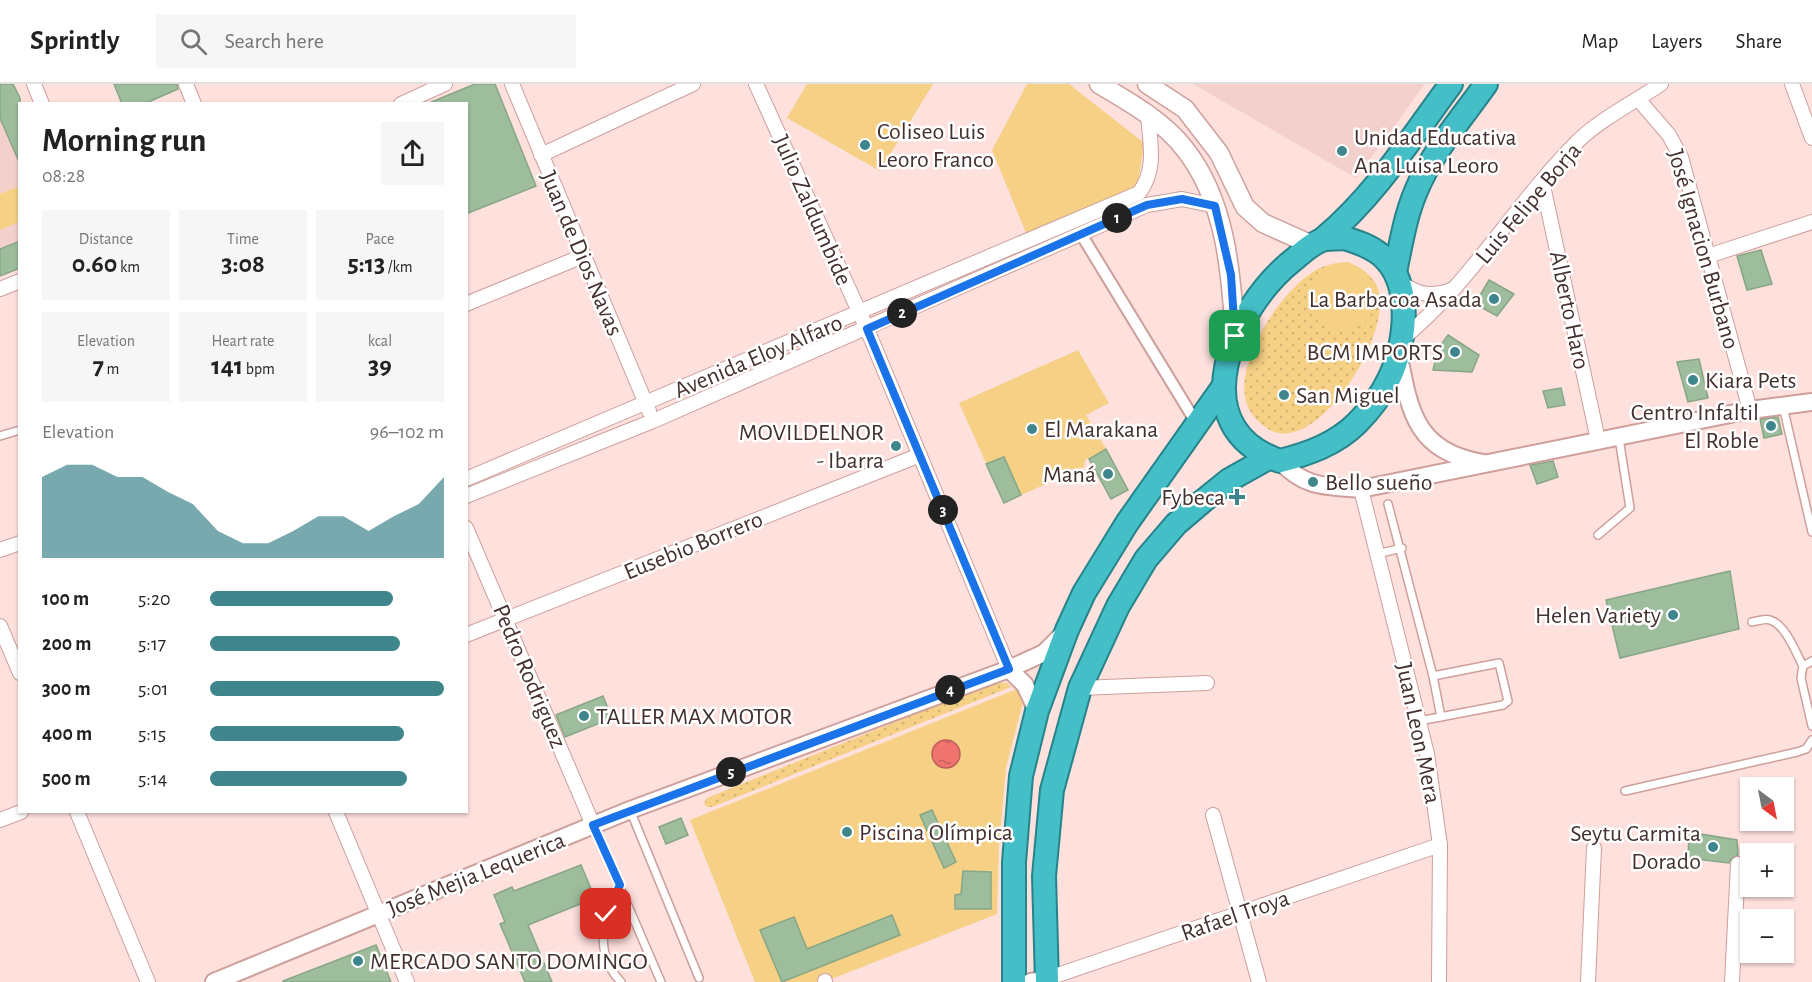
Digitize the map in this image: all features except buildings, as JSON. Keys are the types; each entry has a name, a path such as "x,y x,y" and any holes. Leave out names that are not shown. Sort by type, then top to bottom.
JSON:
{"highway":[{"path":"1275,459 1251,446 1236,430 1226,410 1223,387 1225,370 1235,336 1254,301 1280,270 1352,216 1451,84"},
{"path":"1041,981 1044,876 1052,790 1080,688 1118,606 1146,559 1176,524 1229,480 1275,459 1307,454 1333,442 1355,425 1374,404 1389,380 1400,347 1402,301 1397,277 1406,216 1426,169 1486,84"},
{"path":"1317,242 1344,238 1364,244 1382,255 1397,277"},
{"path":"1014,982 1014,862 1021,776 1037,711 1067,630 1084,593 1127,523 1223,387"}],"main road":[{"path":"1099,84 1148,114 1183,147 1201,174 1215,206 1231,275 1235,336"},
{"path":"1147,84 1185,109 1219,153 1245,207 1263,223 1317,242"}],"street":[{"path":"34,84 41,102"},
{"path":"186,84 193,102"},
{"path":"405,102 445,84"},
{"name":"Juan de Dios Navas","path":"512,84 653,421"},
{"path":"542,155 693,84"},
{"name":"Julio Zaldumbide","path":"756,84 867,329 1009,669"},
{"name":"Luis Felipe Borja","path":"1400,347 1458,287 1542,181 1579,139 1661,84"},
{"path":"1792,84 1812,138"},
{"name":"José Ignacion Burbano","path":"1638,99 1669,135 1682,157 1750,410"},
{"name":"Avenida Eloy Alfaro","path":"468,478 1139,193 1148,181 1152,161 1148,114"},
{"name":"Alberto Haro","path":"1542,181 1598,440"},
{"name":"Avenida Eloy Alfaro","path":"468,495 653,421 1147,205 1182,199 1215,206"},
{"path":"1708,256 1812,222"},
{"path":"1081,234 1197,424"},
{"path":"468,303 584,256"},
{"name":"Luis Felipe Borja","path":"1397,277 1415,293 1425,295 1437,295 1458,287"},
{"path":"0,289 18,282"},
{"path":"1400,347 1408,400 1416,423 1427,438 1447,453 1490,464"},
{"path":"1275,459 1295,477 1307,482 1361,489 1750,410 1782,404 1812,402"},
{"name":"Eusebio Borrero","path":"468,634 920,455"},
{"name":"Juan Leon Mera","path":"1361,489 1427,754 1440,845 1439,982"},
{"name":"Pedro Rodriguez","path":"468,533 593,825"},
{"path":"0,550 18,544"},
{"path":"0,626 18,668"},
{"name":"José Mejia Lequerica","path":"214,982 630,810 1009,669 1044,653 1067,630"},
{"path":"1009,669 1025,686 1037,711"},
{"path":"1080,688 1207,683"},
{"path":"0,820 18,813"},
{"path":"76,813 148,982"},
{"path":"336,813 407,982"},
{"path":"1213,815 1238,915 1258,982"},
{"name":"Rafael Troya","path":"1041,981 1440,845"},
{"path":"1588,982 1594,848"},
{"path":"1732,982 1738,864"}],"lane":[{"path":"1782,404 1812,532"},
{"path":"0,436 18,431"},
{"path":"1598,535 1630,508 1618,436"},
{"path":"1388,504 1402,548 1441,717"},
{"path":"1377,554 1402,548"},
{"path":"1752,622 1768,619 1779,626 1803,666 1801,678 1812,726"},
{"path":"1803,666 1812,661"},
{"path":"1419,721 1503,705 1508,701 1498,663 1433,676"},
{"path":"1625,791 1797,752 1806,749 1812,740"},
{"path":"630,810 699,978"},
{"path":"593,825 661,982"},
{"path":"620,885 606,914 601,937 605,954 621,982"}],"shaded area":[{"path":"0,84 13,84 22,102 18,102 18,268 0,276"},
{"name":"Coliseo Luis Leoro Franco","path":"807,84 933,84 880,171 787,118"},
{"path":"1027,84 1069,84 1144,143 1137,190 1026,233 992,150"},
{"name":"Unidad Educativa Ana Luisa Leoro","path":"1193,84 1425,84 1356,178"},
{"path":"17,187 18,222 0,230 0,194"},
{"path":"1348,262 1368,274 1375,282 1379,293 1380,311 1364,358 1334,403 1316,420 1297,431 1279,433 1272,431 1256,419 1247,403 1244,384 1248,362 1257,341 1268,320 1296,285 1319,268"},
{"path":"1342,263 1355,266 1366,273 1373,284 1376,297 1373,310 1366,321 1355,328 1342,331 1329,328 1318,321 1311,310 1308,297 1311,284 1318,273 1329,266"},
{"name":"El Marakana","path":"1078,350 1109,403 1086,415 1106,449 1085,460 1084,467 1004,503 959,403"},
{"path":"992,683 1007,683 1011,687 712,807 707,807 704,803 707,798"},
{"name":"Piscina Olímpica","path":"1017,689 1022,690 1024,698 1006,768 999,845 997,914 824,982 755,982 690,820"}],"water":[{"path":"946,740 956,744 960,754 956,764 946,768 936,764 932,754 936,744"}],"place":[{"name":"Coliseo Luis Leoro Franco","path":"865,145"},
{"name":"Unidad Educativa Ana Luisa Leoro","path":"1342,151"},
{"name":"La Barbacoa Asada","path":"1494,299"},
{"name":"BCM IMPORTS","path":"1455,352"},
{"name":"Kiara Pets","path":"1693,380"},
{"name":"San Miguel","path":"1284,395"},
{"name":"Centro Infaltil El Roble","path":"1771,426"},
{"name":"El Marakana","path":"1032,429"},
{"name":"MOVILDELNOR - Ibarra","path":"896,446"},
{"name":"Maná","path":"1108,474"},
{"name":"Bello sueño","path":"1313,482"},
{"name":"Fybeca","path":"1237,497"},
{"name":"Helen Variety","path":"1673,615"},
{"name":"TALLER MAX MOTOR","path":"584,716"},
{"name":"Piscina Olímpica","path":"847,832"},
{"name":"Seytu Carmita Dorado","path":"1713,847"},
{"name":"MERCADO SANTO DOMINGO","path":"358,961"}],"route":[{"path":"606,914 620,885 593,825 1009,669 867,329 1147,205 1182,199 1215,206 1227,248 1235,336"}]}
